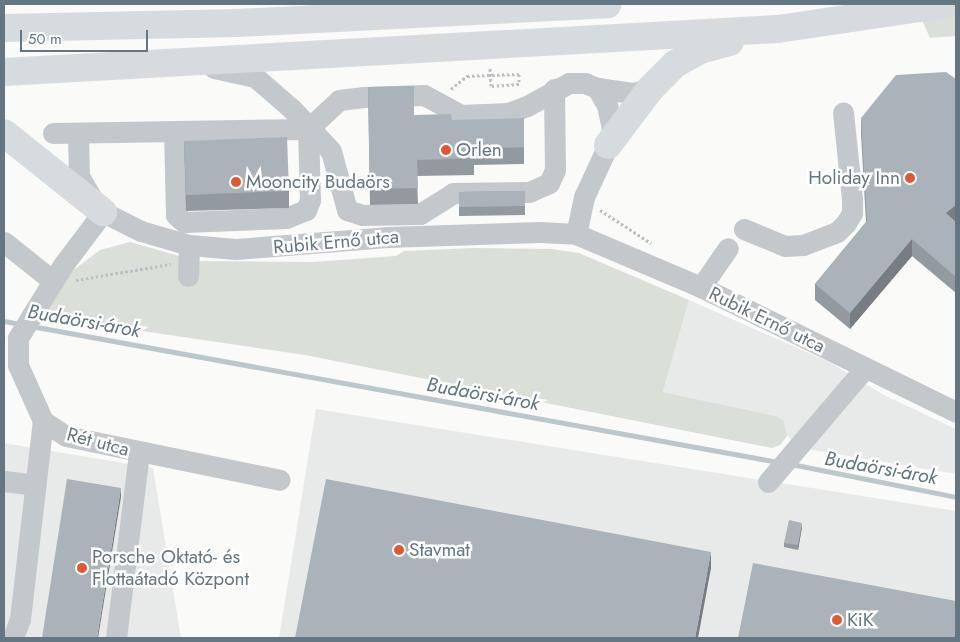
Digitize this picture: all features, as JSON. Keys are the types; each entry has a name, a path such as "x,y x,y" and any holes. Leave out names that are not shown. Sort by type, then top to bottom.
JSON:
{"highway":[{"path":"4,28 238,23 608,4"},
{"path":"4,72 180,64 778,30 946,4"},
{"path":"608,145 651,88 675,64 700,50 778,30"},
{"path":"4,133 103,212"}],"street":[{"path":"180,64 240,72 255,77 292,109 308,129 331,151 347,210 362,215 420,214 453,193 528,192 549,183 555,170 554,89"},
{"path":"53,133 308,129 339,100 424,95 440,101 448,110 461,115 508,113 527,106 554,89 569,83 585,83 597,88 633,93 651,88"},
{"path":"576,234 584,197 608,145 611,116 597,88"},
{"path":"744,229 786,246 812,241 837,232 846,223 852,213 852,199 843,112"},
{"path":"174,132 176,216 184,222 286,218 306,210 310,200 308,129"},
{"path":"78,133 79,176 103,212"},
{"name":"Rubik Ernő utca","path":"103,212 142,231 188,261 236,249 386,237 540,232 576,234 701,287 956,412"},
{"name":"Rét utca","path":"103,212 53,282 18,338 18,365 43,422 66,436 148,455 280,480"},
{"path":"4,242 53,282"},
{"path":"701,287 728,248"},
{"path":"768,482 865,368"},
{"path":"13,638 20,619 43,422"},
{"path":"116,638 148,455"},
{"path":"4,481 35,485"}],"path":[{"path":"440,101 458,81 467,76 519,74 519,84 491,86"},
{"path":"53,282 59,284 188,261"}],"shaded area":[{"path":"956,13 956,36 930,38 922,20"},
{"path":"130,242 197,261 313,262 396,256 404,251 473,248 552,249 579,253 689,300 663,392 776,416 784,421 787,436 780,445 772,448 305,355 40,316 71,272 100,250"},
{"path":"689,300 829,362 884,395 956,429 956,474 801,448 787,436 784,421 776,416 663,392"},
{"path":"316,409 956,511 956,638 279,638"},
{"path":"4,443 153,468 181,638 4,638"}],"building":[{"name":"Holiday Inn","path":"946,72 956,79 956,205 946,213 956,222 956,277 912,239 850,313 815,284 867,221 861,118 896,75"},
{"name":"Orlen","path":"414,86 414,115 451,114 452,120 524,118 524,147 473,149 474,158 417,160 418,188 370,189 368,87"},
{"name":"Mooncity Budaörs","path":"287,137 289,191 186,195 184,141"},
{"path":"525,191 525,206 459,207 459,192"},
{"name":"Porsche Oktató- és Flottaátadó Központ","path":"67,479 121,488 97,638 42,638"},
{"path":"326,479 711,552 695,638 295,638"},
{"path":"789,520 802,523 798,545 784,543"},
{"path":"753,563 956,601 956,638 738,638"}],"waterway":[{"name":"Budaörsi-árok","path":"4,321 20,324"},
{"name":"Budaörsi-árok","path":"31,326 778,462"},
{"name":"Budaörsi-árok","path":"791,464 956,497"}],"place":[{"name":"Orlen","path":"446,150"},
{"name":"Holiday Inn","path":"910,178"},
{"name":"Mooncity Budaörs","path":"236,182"},
{"name":"Stavmat","path":"399,550"},
{"name":"Porsche Oktató- és Flottaátadó Központ","path":"82,568"},
{"name":"KiK","path":"837,620"}]}
